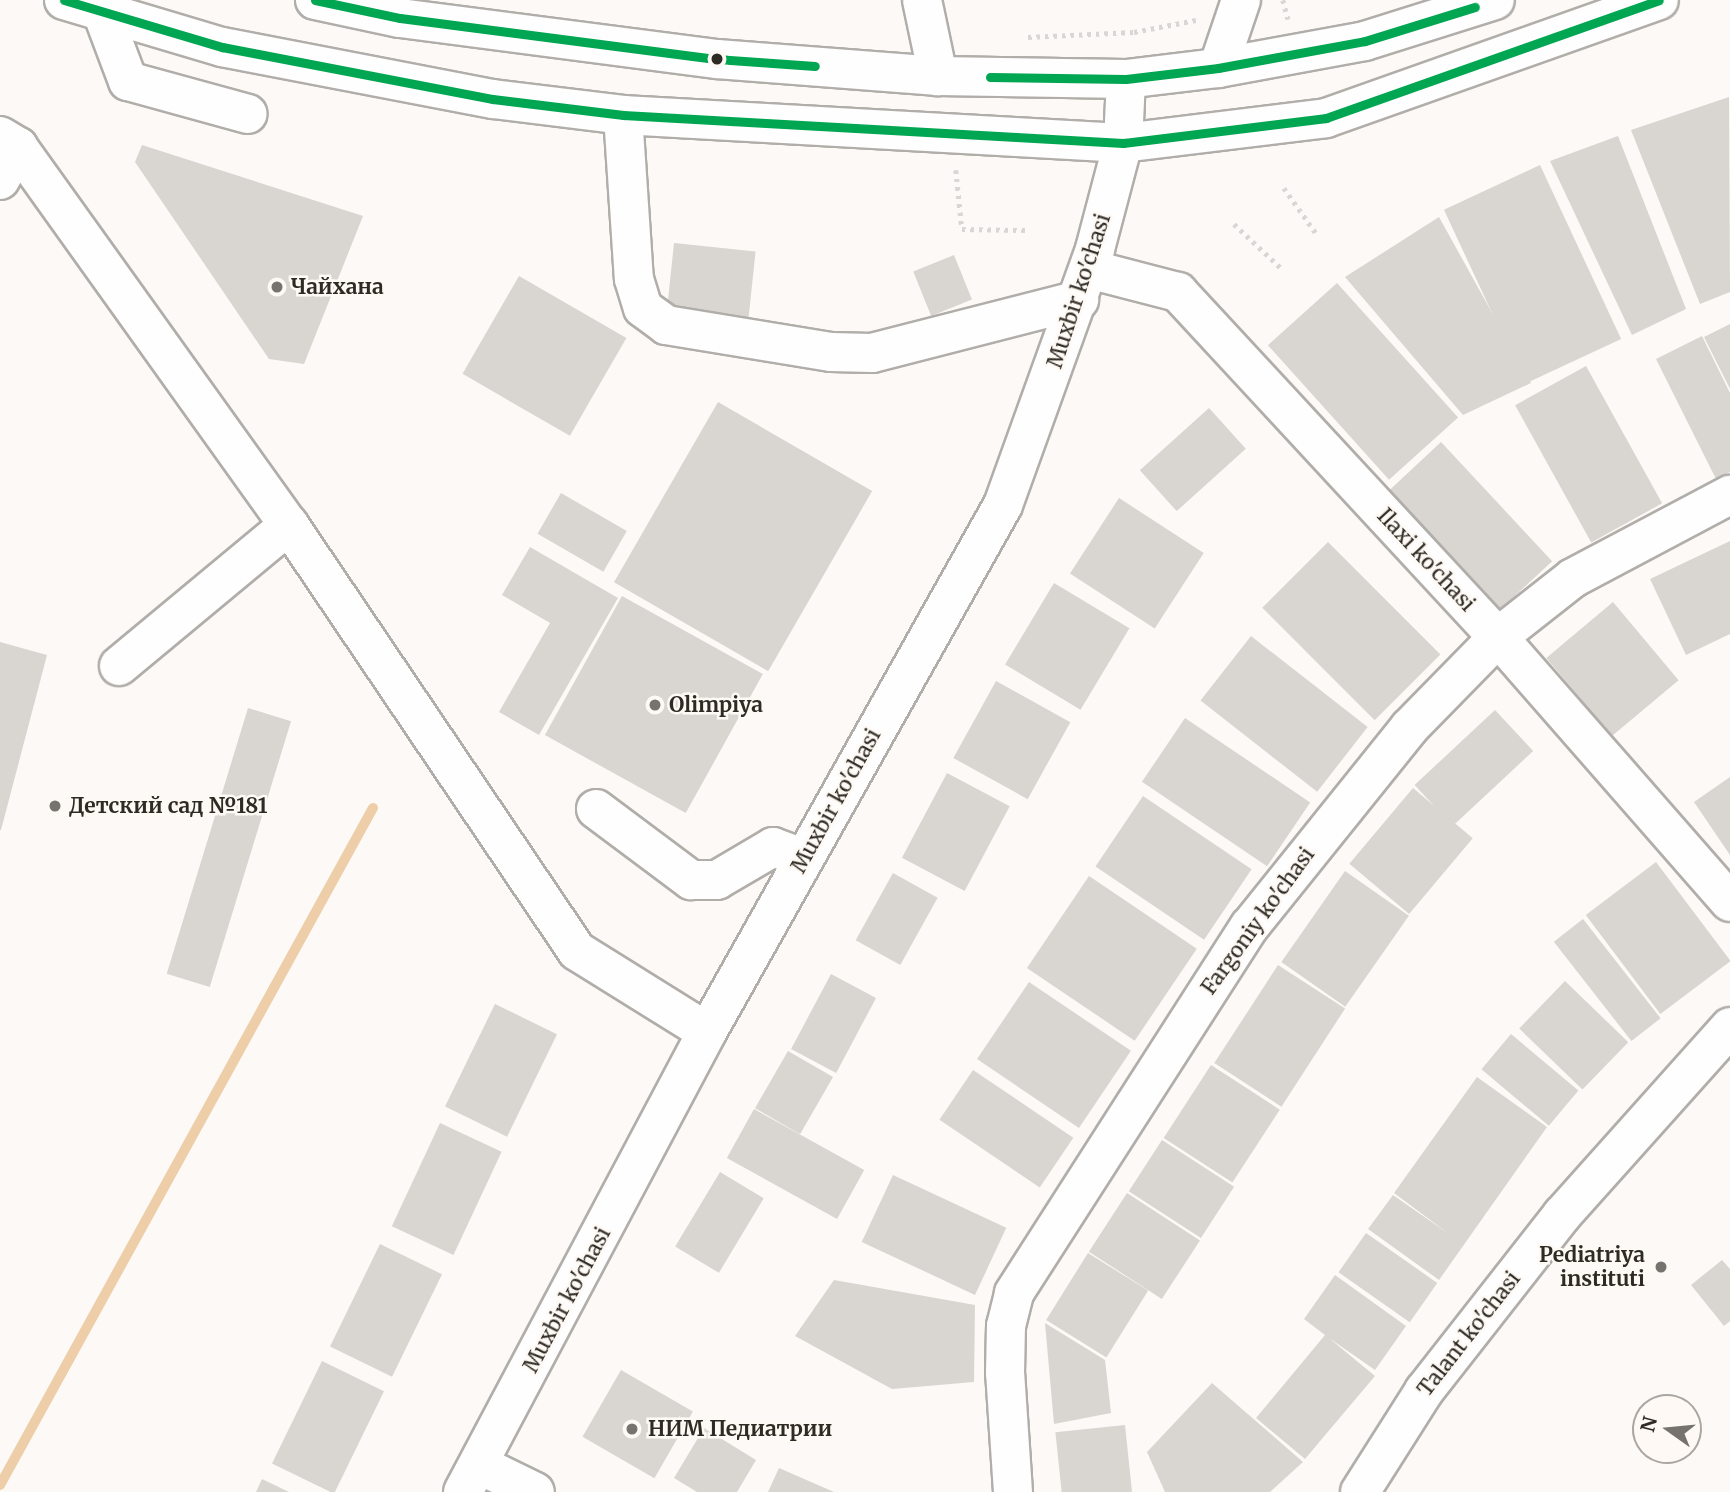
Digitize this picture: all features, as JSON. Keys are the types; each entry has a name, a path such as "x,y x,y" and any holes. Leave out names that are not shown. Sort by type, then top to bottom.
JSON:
{"street":[{"path":"64,0 236,50 493,99 623,114 1123,143 1326,118 1659,0"},
{"path":"315,0 400,18 717,59 938,76 1126,79 1218,68 1365,41 1495,0"},
{"path":"922,0 938,76"},
{"path":"1218,68 1239,6"},
{"path":"102,12 128,81 248,114"},
{"name":"Muxbir ko'chasi","path":"472,1478 707,1032 1003,505 1084,284 1123,143 1126,79"},
{"path":"623,114 634,279 643,308 666,325 831,352 872,354 1084,284"},
{"path":"0,180 9,141"},
{"path":"9,141 289,525 577,951 707,1032"},
{"name":"Ilaxi ko'chasi","path":"1084,284 1178,292 1498,637 1730,901"},
{"name":"Fargoniy ko'chasi","path":"1013,1492 1006,1326 1024,1273 1250,926 1409,728 1498,637 1573,578 1730,495"},
{"path":"119,666 289,525"},
{"path":"596,809 691,880 717,880 773,847 804,858"},
{"name":"Talant ko'chasi","path":"1360,1492 1424,1391 1562,1214 1730,1027"},
{"path":"472,1478 535,1492"}],"path":[{"path":"1283,0 1288,20"},
{"path":"1024,37 1134,32 1239,6"},
{"path":"956,166 962,229 1027,230"},
{"path":"1284,188 1318,236"},
{"path":"1234,224 1282,268"}],"building":[{"path":"1729,97 1730,292 1700,304 1631,130"},
{"path":"1618,136 1686,309 1632,335 1550,161"},
{"name":"Чайхана","path":"142,145 363,216 304,364 269,359 135,162"},
{"path":"1540,165 1621,339 1525,384 1444,210"},
{"path":"1439,217 1531,383 1463,415 1345,277"},
{"path":"674,243 756,252 748,325 666,317"},
{"path":"954,255 972,300 931,316 913,271"},
{"path":"519,276 626,338 570,436 462,374"},
{"path":"1337,283 1458,418 1389,480 1268,345"},
{"path":"1730,324 1730,389 1704,337"},
{"path":"1702,336 1730,393 1730,472 1716,479 1656,359"},
{"path":"1586,366 1662,503 1591,543 1515,405"},
{"path":"718,402 872,491 768,671 614,582"},
{"path":"1209,408 1246,449 1177,511 1140,470"},
{"path":"1441,442 1552,561 1500,610 1389,490"},
{"path":"561,493 627,531 603,572 538,534"},
{"path":"1119,498 1204,553 1155,628 1070,573"},
{"path":"1730,541 1730,634 1686,655 1650,579"},
{"path":"1328,542 1440,654 1375,720 1262,608"},
{"path":"530,547 618,598 539,735 499,712 550,623 502,595"},
{"path":"1054,583 1129,628 1081,710 1005,664"},
{"name":"Olimpiya","path":"622,596 763,674 686,813 545,735"},
{"path":"1613,602 1679,680 1612,736 1546,658"},
{"path":"1251,636 1368,727 1317,792 1201,701"},
{"path":"0,642 47,655 1,830 0,830"},
{"path":"996,681 1070,722 1028,799 953,758"},
{"path":"248,708 291,721 210,987 167,974"},
{"path":"1495,710 1533,751 1453,826 1415,785"},
{"path":"1185,718 1310,802 1267,866 1142,782"},
{"path":"947,773 1010,806 965,891 902,858"},
{"path":"1730,777 1730,855 1694,802"},
{"path":"1413,788 1473,838 1409,914 1349,864"},
{"path":"1143,796 1252,869 1204,940 1095,866"},
{"path":"1656,862 1730,960 1660,1014 1586,915"},
{"path":"1345,871 1409,916 1345,1007 1281,962"},
{"path":"893,873 938,898 900,965 856,940"},
{"path":"1089,876 1197,949 1135,1041 1027,968"},
{"path":"1583,919 1661,1018 1631,1041 1554,942"},
{"path":"1278,965 1345,1009 1281,1107 1214,1063"},
{"path":"831,974 876,998 836,1073 791,1049"},
{"path":"1565,981 1628,1042 1582,1090 1519,1028"},
{"path":"1029,982 1131,1051 1079,1128 977,1059"},
{"path":"495,1004 557,1034 507,1137 445,1106"},
{"path":"1511,1034 1578,1091 1549,1126 1481,1069"},
{"path":"788,1051 833,1077 800,1134 755,1108"},
{"path":"1211,1065 1280,1110 1232,1183 1164,1138"},
{"path":"973,1070 1073,1138 1040,1187 939,1120"},
{"path":"1477,1077 1547,1127 1439,1280 1368,1229 1393,1195 1449,1234 1394,1193"},
{"path":"754,1109 864,1170 837,1219 727,1158"},
{"path":"440,1123 502,1152 453,1255 392,1226"},
{"path":"1162,1140 1234,1187 1201,1238 1129,1191"},
{"path":"720,1172 764,1198 719,1273 675,1247"},
{"path":"893,1175 1006,1228 975,1295 862,1242"},
{"path":"1127,1193 1200,1240 1162,1299 1089,1252"},
{"path":"1366,1233 1437,1283 1410,1322 1338,1272"},
{"path":"380,1244 442,1274 392,1377 330,1346"},
{"path":"1088,1253 1148,1291 1106,1358 1046,1320"},
{"path":"1722,1260 1730,1269 1730,1321 1724,1326 1691,1285"},
{"path":"1335,1275 1406,1326 1375,1370 1329,1338 1375,1376 1305,1459 1256,1418 1325,1335 1304,1319"},
{"path":"834,1280 975,1305 974,1382 892,1389 795,1336"},
{"path":"1045,1323 1105,1360 1111,1413 1054,1424"},
{"path":"322,1361 384,1391 335,1492 272,1463"},
{"path":"621,1370 693,1412 654,1478 582,1437"},
{"path":"1212,1383 1303,1462 1270,1492 1165,1492 1147,1452"},
{"path":"1125,1425 1132,1492 1062,1492 1055,1432"},
{"path":"704,1428 756,1460 737,1492 697,1492 674,1478"},
{"path":"779,1468 834,1492 768,1492"},
{"path":"262,1479 289,1492 256,1492"}],"waterway":[{"path":"0,1485 373,808"}],"transit line":[{"path":"64,0 222,47 493,99 623,115 1123,143 1326,118 1659,0"},
{"path":"315,0 400,18 717,59 815,66"},
{"path":"990,77 1126,79 1218,68 1365,41 1475,7"}],"place":[{"name":"Чайхана","path":"277,287"},
{"name":"Olimpiya","path":"655,705"},
{"name":"Детский сад №181","path":"55,806"},
{"name":"Pediatriya instituti","path":"1661,1267"},
{"name":"НИМ Педиатрии","path":"632,1429"}]}
